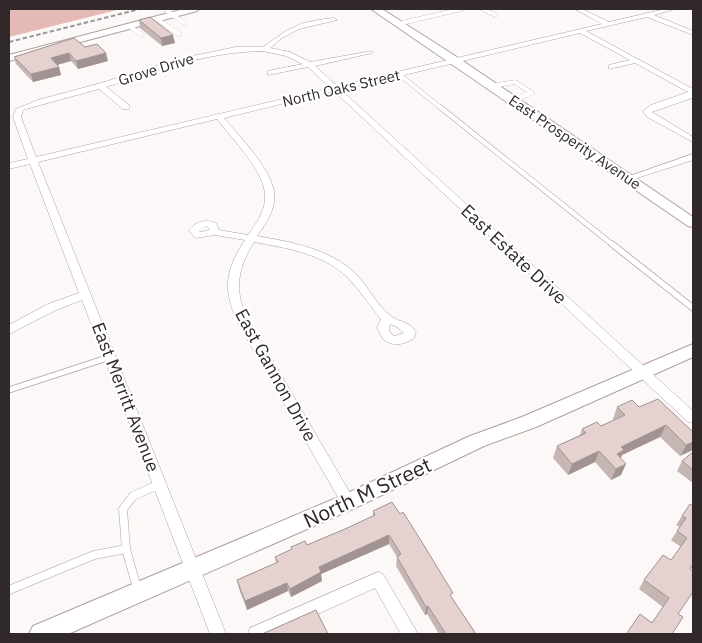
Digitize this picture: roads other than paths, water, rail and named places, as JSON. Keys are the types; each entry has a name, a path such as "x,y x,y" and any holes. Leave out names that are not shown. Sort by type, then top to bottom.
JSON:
{"main road":[{"path":"9,52 171,11 194,9"},
{"path":"376,9 456,61"},
{"path":"9,58 157,19 171,11"},
{"name":"East Prosperity Avenue","path":"456,61 693,224"},
{"name":"North M Street","path":"41,634 348,502 477,440 536,419 693,350"}],"street":[{"path":"578,9 608,24"},
{"name":"North Oaks Street","path":"9,166 672,9"},
{"path":"654,12 693,33"},
{"path":"265,49 280,36 298,28 317,22 334,20"},
{"path":"582,31 692,93 689,96 654,106 647,110 650,115 693,140"},
{"name":"Grove Drive","path":"33,160 17,117 18,112 25,108 215,52 243,48 265,49 289,54 310,65 336,89"},
{"path":"271,74 370,52"},
{"path":"612,67 636,61"},
{"path":"100,86 126,107"},
{"name":"East Estate Drive","path":"336,89 693,418"},
{"name":"East Gannon Drive","path":"219,117 269,182 270,202 236,265 233,277 234,299 245,325 348,502"},
{"path":"628,178 693,157"},
{"name":"East Merritt Avenue","path":"33,160 218,634"},
{"path":"215,232 294,246 325,257 350,274 387,319"},
{"path":"9,330 52,306 86,294"},
{"path":"256,634 378,579 410,634"}],"lane":[{"path":"397,24 462,9"},
{"path":"483,9 495,15"},
{"path":"171,11 184,23"},
{"path":"157,19 178,34"},
{"path":"129,26 142,35"},
{"path":"400,74 693,308"},
{"path":"492,86 515,82 532,93 512,100"},
{"path":"9,390 110,357"},
{"path":"138,592 126,549 124,509 134,496 160,484"},
{"path":"9,590 94,555 126,549"}],"railway":[{"path":"9,42 140,9"}]}
